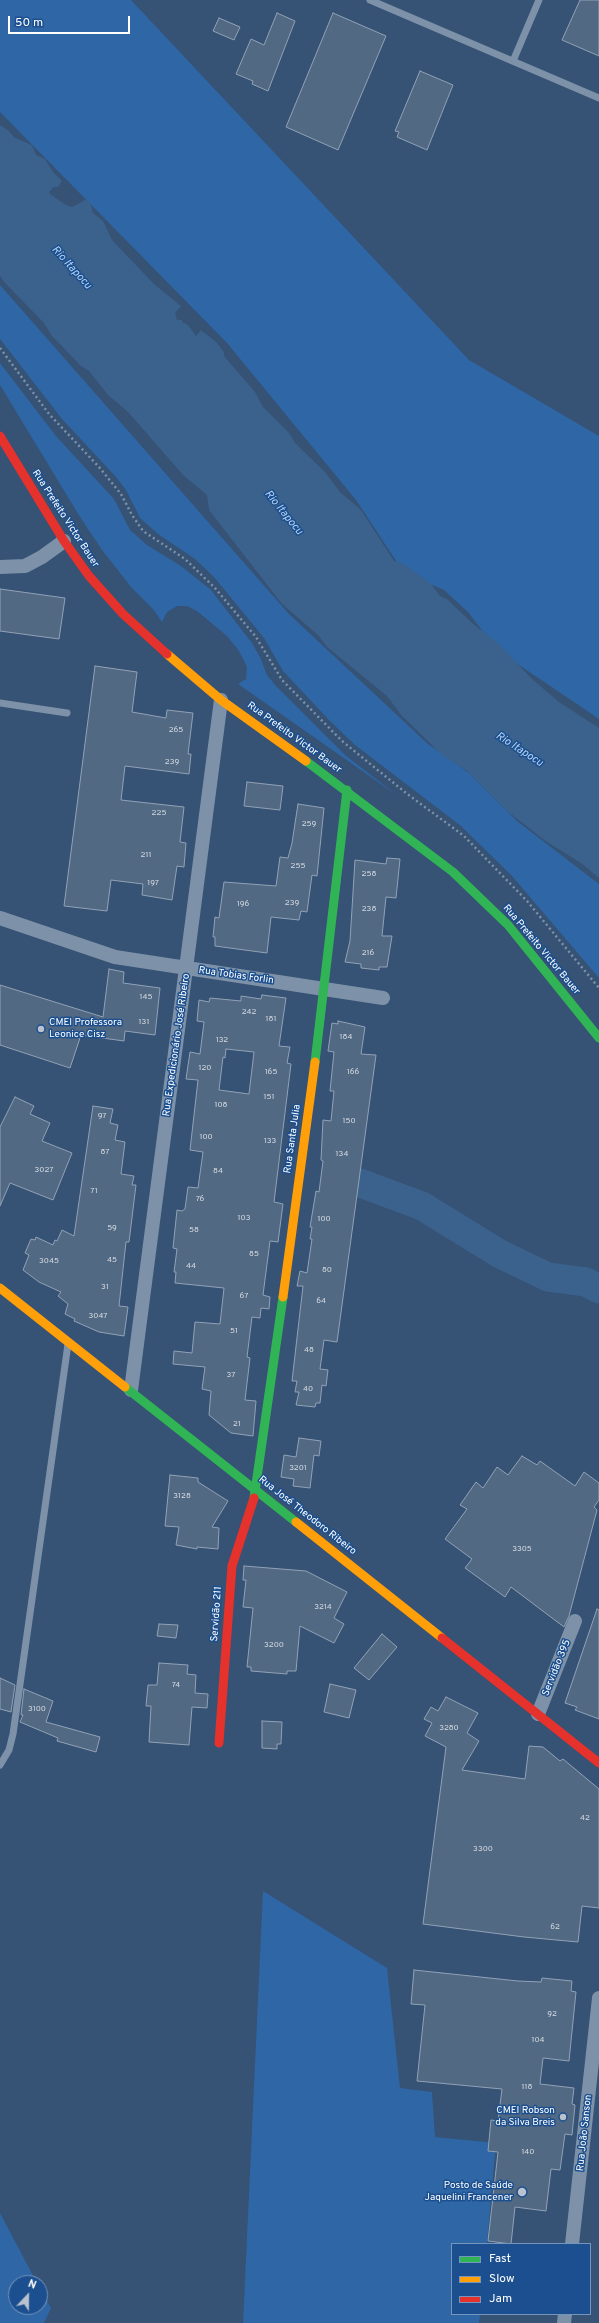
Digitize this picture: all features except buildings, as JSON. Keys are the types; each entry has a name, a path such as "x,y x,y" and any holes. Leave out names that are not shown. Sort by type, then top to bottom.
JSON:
{"main road":[{"name":"Rua Prefeito Victor Bauer","path":"0,436 64,541 89,576 123,614 148,638 221,700 347,790 453,872 508,925 599,1038"},
{"name":"Rua Santa Julia","path":"257,1490 325,989 347,790"},
{"name":"Rua José Theodoro Ribeiro","path":"0,1288 131,1390 599,1763"},
{"name":"Servidão 211","path":"219,1743 232,1566 257,1490"}],"street":[{"path":"0,566 25,566 42,557 64,541"},
{"name":"Rua Expedicionário José Ribeiro","path":"131,1390 221,700"},
{"name":"Rua Tobias Forlin","path":"0,918 115,957 383,998"},
{"name":"Servidão 395","path":"538,1714 575,1621"},
{"name":"Rua João Sanson","path":"572,2243 599,1998"}],"lane":[{"path":"370,0 599,98"},
{"path":"512,61 539,0"},
{"path":"0,703 67,713"},
{"path":"0,1765 9,1750 13,1734 68,1341"}],"path":[{"path":"0,348 49,414 116,488 143,531 185,559 215,588 256,637 282,680 342,742 406,793 464,836 527,901 599,988"}],"shaded area":[{"path":"0,0 131,0 469,360 599,436 599,719 497,650 468,612 444,590 404,573 356,500 227,343 0,112"},
{"path":"0,285 289,614 428,744 469,773 517,821 599,884 599,978 512,876 461,826 355,745 329,720 283,671 264,638 214,577 195,559 158,534 140,518 126,490 116,477 62,419 0,339"},
{"path":"0,363 56,436 114,499 130,530 147,545 181,566 211,590 252,643 260,657 267,675 276,686 345,755 398,796 238,684 246,679 247,667 239,651 227,636 197,611 187,606 177,606 167,612 162,622 153,609 131,587 102,550 80,517 0,385"},
{"path":"263,1891 387,1968 400,2088 432,2092 435,2137 496,2143 487,2243 451,2243 451,2315 480,2315 479,2323 243,2323"},
{"path":"0,2213 33,2275 8,2275 8,2315 48,2315 44,2323 0,2323"},
{"path":"48,2303 51,2308 48,2314"}],"water":[{"name":"Rio Itapocu","path":"0,125 9,131 15,138 32,145 36,155 45,159 53,172 62,181 58,187 54,187 49,192 50,194 66,205 72,207 85,200 90,201 93,213 103,221 112,240 154,284 181,306 175,313 177,320 182,320 182,322 188,325 196,336 201,330 216,342 224,352 224,356 255,392 263,407 289,433 295,443 325,472 340,492 361,510 394,561 404,564 431,584 440,596 447,599 472,623 498,643 532,679 559,702 599,728 599,878 581,863 547,842 507,811 467,771 443,756 402,716 387,696 327,647 318,635 282,604 209,510 207,495 183,475 128,412 108,395 89,371 81,366 52,336 44,323 5,283 0,276"}],"waterway":[{"path":"360,1183 422,1206 500,1254 548,1277 586,1282 599,1289"}],"traffic: fast":[{"path":"306,761 453,872 508,925 599,1038"},
{"path":"315,1062 347,790"},
{"path":"254,1498 283,1297"},
{"path":"125,1387 296,1522"}],"traffic: slow":[{"path":"167,654 221,700 306,761"},
{"path":"283,1297 315,1062"},
{"path":"0,1288 125,1387"},
{"path":"296,1522 442,1638"}],"traffic: jam":[{"path":"0,436 64,541 89,576 123,614 167,654"},
{"path":"219,1743 232,1566 254,1498"},
{"path":"442,1638 599,1763"}],"place":[{"name":"CMEI Professora Leonice Cisz","path":"41,1029"},
{"name":"CMEI Robson da Silva Breis","path":"563,2117"},
{"name":"Posto de Saúde Jaquelini Francener","path":"522,2192"}]}
